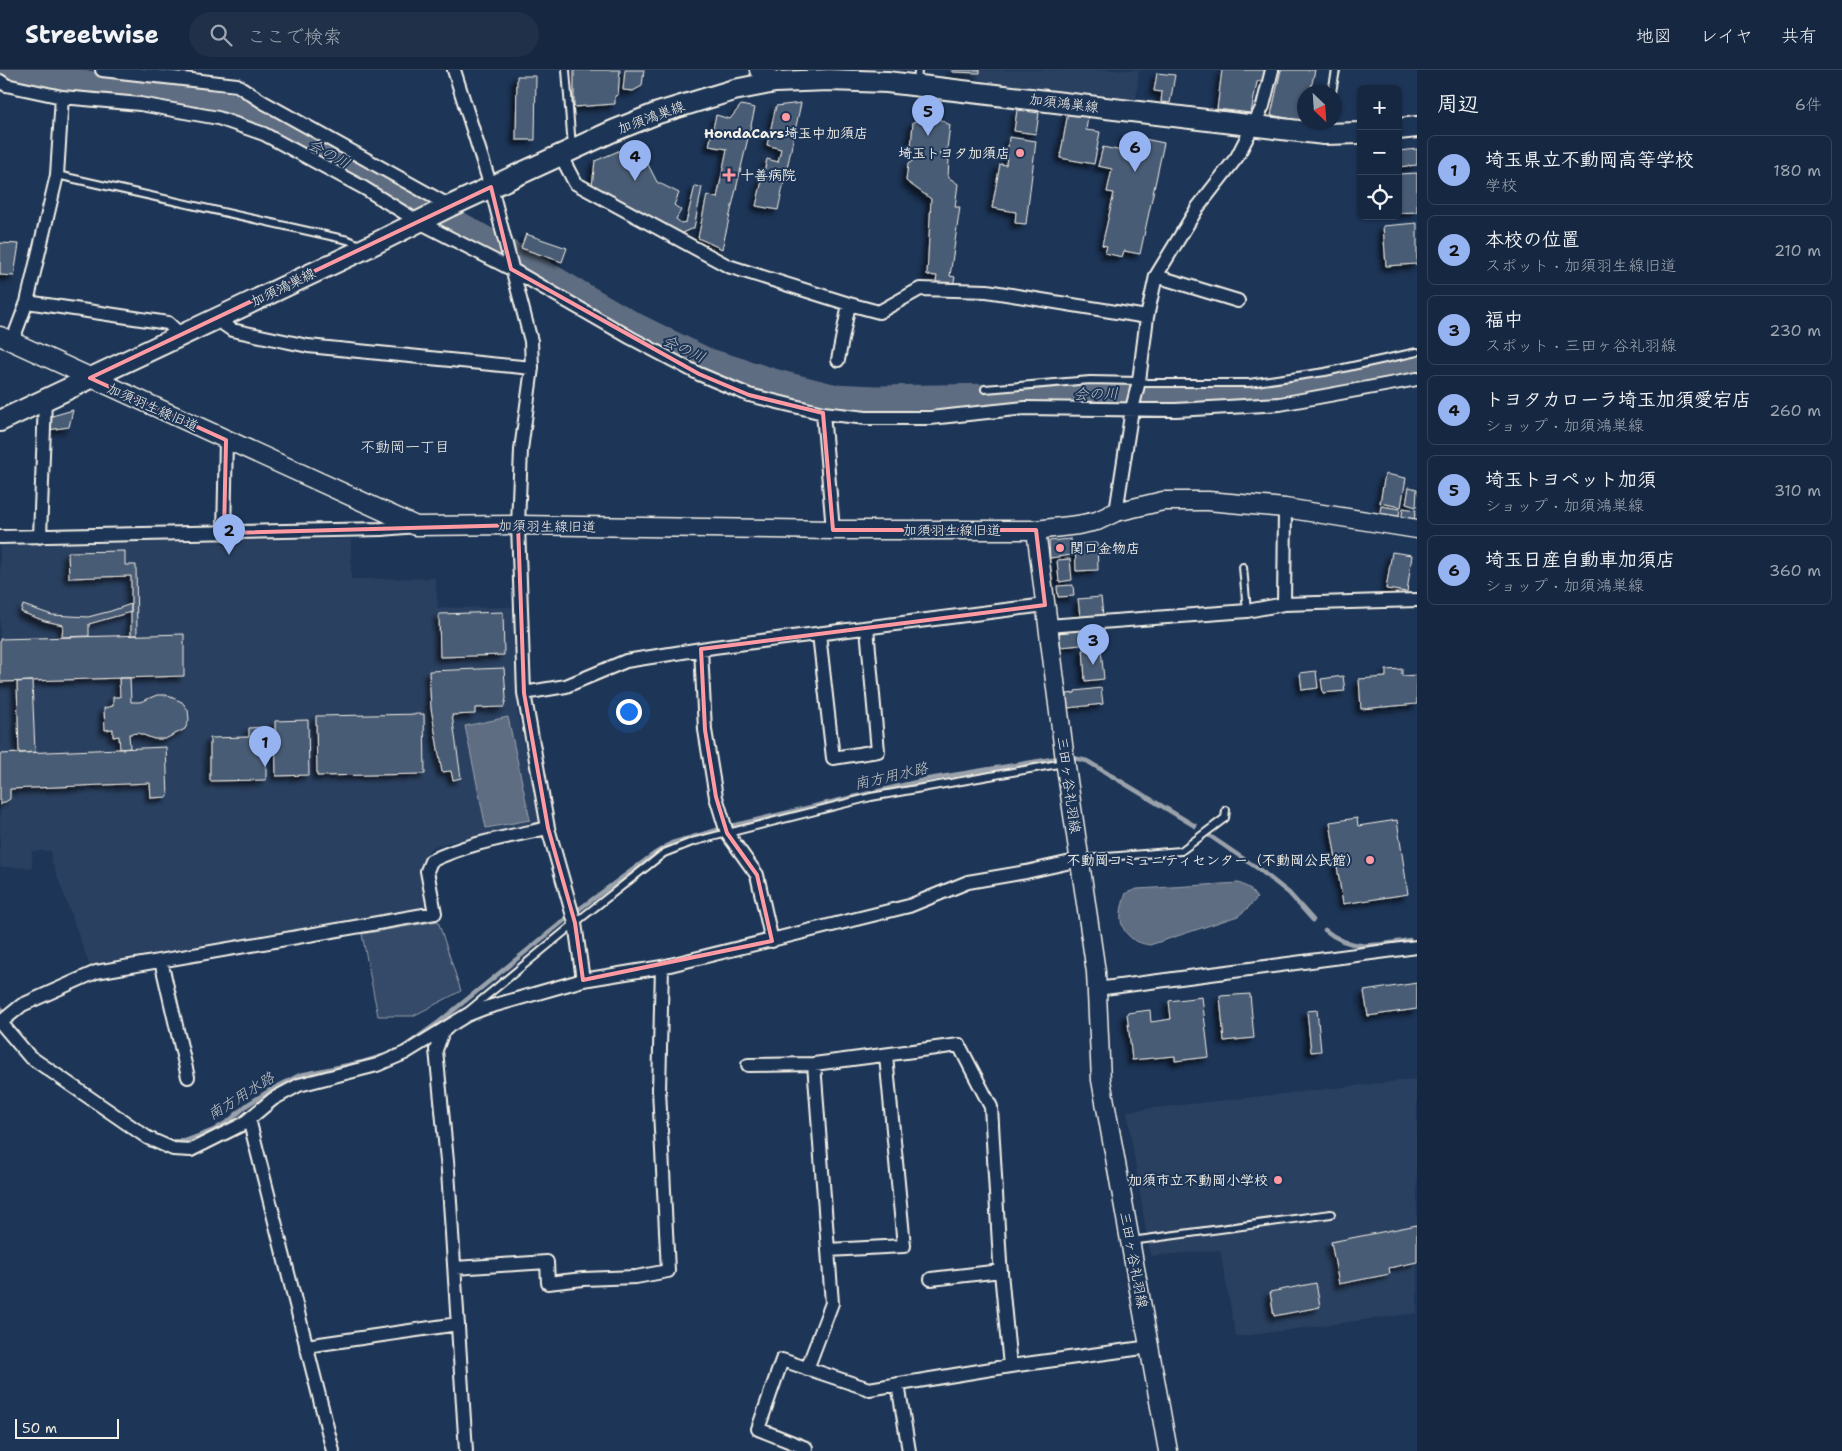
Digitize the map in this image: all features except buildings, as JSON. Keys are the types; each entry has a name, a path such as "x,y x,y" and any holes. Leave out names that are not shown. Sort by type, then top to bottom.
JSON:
{"main road":[{"name":"加須鴻巣線","path":"0,422 612,131 658,113 734,90 767,76 829,80 917,78 1252,126 1357,134"},
{"path":"1402,129 1417,127"},
{"name":"加須羽生線旧道","path":"6,339 416,526 518,525 833,530 1036,530"},
{"path":"1036,530 1078,525 1116,512 1163,501 1208,501 1286,508 1417,529"},
{"name":"三田ヶ谷礼羽線","path":"1036,530 1096,990 1101,1080 1168,1451"}],"street":[{"path":"102,70 238,85 435,214 511,269 631,338 699,374 749,395 824,413 866,418 930,418 1024,408 1132,405 1176,410 1280,404 1417,379"},
{"path":"454,70 491,187 531,342 532,368 521,450 518,525 524,693 548,828 573,917 583,980"},
{"path":"1116,512 1132,405 1138,384 1147,317 1156,276 1198,207 1236,157 1262,106 1272,70"},
{"path":"0,81 6,85 62,97 140,104 218,118 264,134 364,188 435,214"},
{"path":"6,339 27,302 57,175 62,97"},
{"path":"566,153 575,183 728,266 849,304 879,312 920,289 987,291 1147,317"},
{"path":"1156,276 1238,301"},
{"path":"27,302 168,323 182,336"},
{"path":"838,360 849,304"},
{"path":"216,319 232,330 308,346 532,368"},
{"path":"40,537 45,400"},
{"path":"824,413 833,530"},
{"path":"224,533 226,440"},
{"path":"1284,604 1286,508"},
{"path":"0,537 382,530 416,526"},
{"path":"1048,626 1247,611 1284,604 1417,600"},
{"path":"524,693 566,686 626,661 701,649 1045,605"},
{"path":"819,634 833,758 878,751 867,628"},
{"path":"701,649 705,730 716,797 726,830 757,875 772,941"},
{"path":"548,828 470,845 431,861 428,871 435,914 96,972 22,1005 3,1021 29,1056 148,1138 173,1150 191,1150 243,1124 273,1099 299,1084 377,1065 405,1053 455,1021 486,1008 583,980 662,967 909,906 968,882 1080,860"},
{"path":"1096,990 1417,947"},
{"path":"161,961 188,1077"},
{"path":"455,1268 547,1262 548,1283 584,1279 636,1277 668,1271 660,1090 662,967"},
{"path":"455,1021 443,1031 436,1050 455,1268 466,1451"},
{"path":"748,1065 814,1064 959,1045 991,1107 1001,1271 1010,1366"},
{"path":"828,1250 904,1246 886,1056"},
{"path":"807,1368 832,1303 814,1064"},
{"path":"249,1119 333,1451"},
{"path":"931,1279 1001,1271"},
{"path":"306,1346 458,1324"},
{"path":"806,1448 758,1429 782,1360 869,1389 1010,1366 1150,1347"},
{"path":"898,1384 909,1451"}],"lane":[{"path":"566,70 566,153"},
{"path":"1333,85 1336,70"},
{"path":"57,175 348,240 366,248"},
{"path":"985,390 1090,380 1138,384 1249,383 1326,372 1417,352"},
{"path":"1244,567 1247,611"},
{"path":"455,1021 573,917 664,853 726,830 871,797 1065,759"},
{"path":"1080,860 1182,851 1225,818 1226,810"},
{"path":"1130,1241 1332,1214"}],"highlighted area":[{"path":"491,187 511,269 699,374 749,395 823,413 833,530 1036,530 1045,605 701,649 705,730 716,797 727,833 757,875 772,941 583,980 575,923 548,828 524,693 518,525 224,533 226,440 90,378"}],"shaded area":[{"path":"949,70 1139,70 1136,99 999,84 949,72"},
{"path":"351,539 351,579 435,578 438,608 514,607 517,712 541,823 437,845 430,849 425,856 422,868 426,908 89,964 51,859 51,851 32,851 32,868 0,867 0,545"},
{"path":"508,717 530,820 486,828 465,726"},
{"path":"1239,883 1249,888 1257,898 1238,916 1150,945 1133,939 1122,926 1121,911 1126,893 1137,889"},
{"path":"438,921 461,991 413,1016 378,1016 362,934"},
{"name":"加須市立不動岡小学校","path":"1417,1079 1417,1313 1236,1337 1220,1250 1150,1256 1127,1111"}],"waterway":[{"name":"会の川","path":"6,70 26,77 76,81 234,106 255,113 430,207 635,325 706,360 780,383 832,396 877,398 1132,395 1139,393 1268,390 1340,381 1417,365"},
{"name":"南方用水路","path":"731,826 929,779 1058,758"},
{"name":"南方用水路","path":"1074,758 1087,761 1195,826"},
{"name":"南方用水路","path":"578,910 672,843 721,829"},
{"name":"南方用水路","path":"1210,836 1260,870 1289,893 1313,920"},
{"name":"南方用水路","path":"404,1047 439,1022 566,919"},
{"name":"南方用水路","path":"1325,930 1335,937 1356,945 1366,946 1410,940"},
{"name":"南方用水路","path":"0,1007 3,1013"},
{"name":"南方用水路","path":"167,1141 185,1141 214,1130 229,1121 247,1105 300,1075 383,1056"}],"place":[{"name":"HondaCars埼玉中加須店","path":"786,117"},
{"name":"埼玉トヨペット加須","path":"928,136"},
{"name":"埼玉トヨタ加須店","path":"1020,153"},
{"name":"埼玉日産自動車加須店","path":"1135,172"},
{"name":"十善病院","path":"729,175"},
{"name":"トヨタカローラ埼玉加須愛宕店","path":"635,181"},
{"name":"関口金物店","path":"1060,548"},
{"name":"本校の位置","path":"229,555"},
{"name":"福中","path":"1093,665"},
{"name":"埼玉県立不動岡高等学校","path":"265,767"},
{"name":"不動岡コミュニティセンター（不動岡公民館）","path":"1370,860"},
{"name":"加須市立不動岡小学校","path":"1278,1180"}],"district":[{"name":"不動岡一丁目","path":"405,447"}]}
